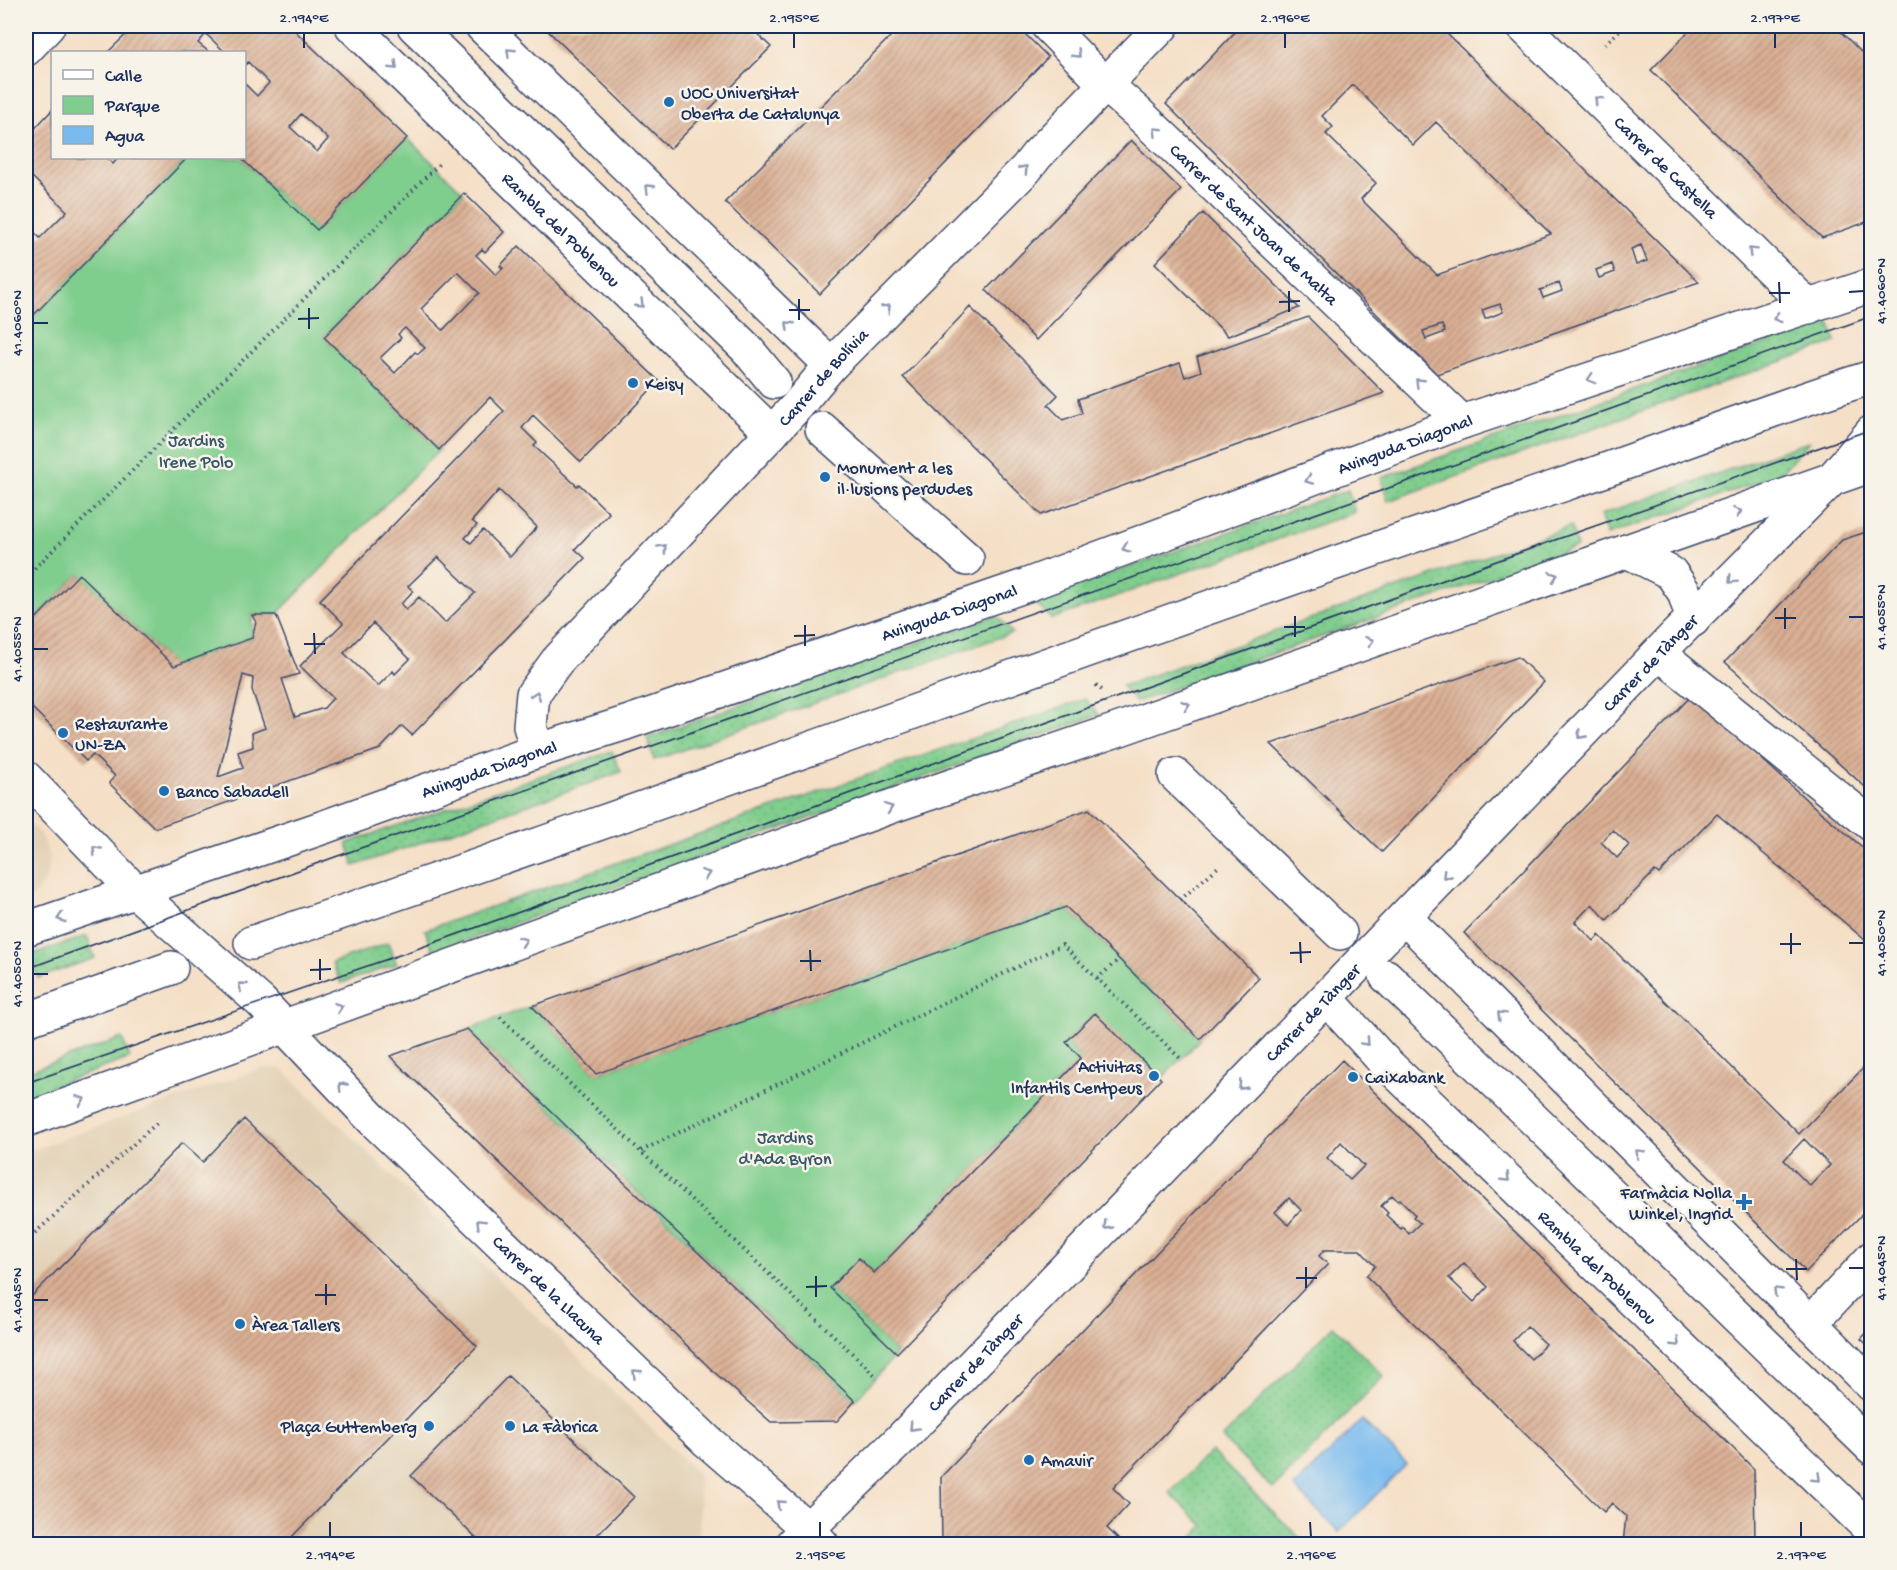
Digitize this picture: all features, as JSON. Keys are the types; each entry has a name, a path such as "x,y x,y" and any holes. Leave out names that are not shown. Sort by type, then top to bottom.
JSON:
{"street":[{"path":"26,50 48,26"},
{"name":"Rambla del Poblenou","path":"352,26 772,433"},
{"path":"414,26 746,348 774,382"},
{"path":"482,26 831,365"},
{"name":"Carrer de Sant Joan de Malta","path":"1048,26 1105,84 1462,422"},
{"name":"Carrer de Bolívia","path":"537,752 530,726 533,694 557,661 772,433 831,365 1026,168 1162,26"},
{"name":"Carrer de Castella","path":"1523,26 1809,307"},
{"name":"Avinguda Diagonal","path":"26,929 1027,585 1462,422 1872,285"},
{"path":"251,943 685,793 1392,542 1579,480 1872,377"},
{"path":"822,429 967,559"},
{"name":"Carrer de Tànger","path":"807,1539 898,1442 1832,479 1872,432"},
{"path":"26,1120 887,808 1120,729 1872,465"},
{"path":"1628,551 1671,573 1684,592 1693,620"},
{"path":"1660,654 1872,825"},
{"path":"1175,775 1340,933"},
{"path":"26,778 136,893"},
{"name":"Carrer de la Llacuna","path":"136,893 261,1002 373,1120 807,1539"},
{"path":"1405,918 1872,1385"},
{"path":"26,1020 171,968"},
{"path":"1386,976 1872,1448"},
{"name":"Rambla del Poblenou","path":"1327,999 1381,1058 1872,1531"},
{"path":"1810,1324 1872,1258"}],"path":[{"path":"1605,44 1624,26"},
{"path":"26,577 445,157"},
{"path":"1180,900 1240,848 1245,841"},
{"path":"641,1151 1062,945 1181,1059"},
{"path":"1096,979 1119,959"},
{"path":"500,1017 877,1377"},
{"path":"26,1241 157,1123"},
{"path":"355,1545 361,1539"}],"shaded area":[{"path":"26,820 40,834 50,857 46,879 34,895 26,899"},
{"path":"263,1068 282,1069 699,1475 700,1544 26,1544 26,1152"}],"green space":[{"name":"Jardins Irene Polo","path":"407,138 464,193 324,337 439,450 276,615 252,615 252,638 174,666 79,574 26,628 26,527 28,524 26,521 26,323 186,159 242,159 317,230"},
{"path":"1829,321 1836,342 1388,501 1381,478"},
{"path":"1810,441 1779,475 1607,535 1600,515"},
{"path":"1348,490 1355,512 1052,619 1033,601"},
{"path":"1571,526 1577,547 1136,702 1122,686"},
{"path":"996,615 1012,633 654,760 647,738"},
{"path":"1085,699 1099,715 434,952 425,930"},
{"path":"612,751 621,772 354,866 347,843"},
{"name":"Jardins d'Ada Byron","path":"1066,907 1200,1039 1161,1079 1094,1014 1066,1042 1081,1058 874,1273 859,1259 830,1288 897,1353 855,1401 467,1029 532,1006 596,1074"},
{"path":"87,936 95,958 38,978 30,955"},
{"path":"388,943 397,964 341,983 332,963"},
{"path":"122,1038 130,1058 26,1096 26,1072"},
{"path":"1333,1326 1384,1376 1273,1489 1222,1438"},
{"path":"1211,1451 1306,1544 1186,1544 1204,1526 1170,1493"}],"water":[{"path":"1362,1420 1407,1464 1339,1532 1294,1487"}],"building":[{"path":"135,26 290,26 407,138 317,230 242,159 246,159 246,85 257,96 269,83 248,62 246,64 246,51 224,51 206,34 198,43 208,51 109,51","holes":["301,114 328,139 317,152 290,127"]},
{"name":"UOC Universitat Oberta de Catalunya","path":"543,26 749,26 771,47 670,149"},
{"name":"UOC Universitat Oberta de Catalunya","path":"901,26 1017,26 1048,57 820,294 725,202"},
{"path":"1241,26 1439,26 1699,282 1437,374 1166,104","holes":["1353,85 1413,145 1436,122 1551,234 1437,275 1361,199 1376,183 1326,134 1333,127 1322,116","1641,245 1647,261 1636,265 1631,249","1612,264 1615,272 1599,278 1596,270","1559,283 1562,291 1543,298 1540,290","1500,304 1503,312 1485,319 1482,310","1442,325 1445,332 1426,339 1423,331"]},
{"path":"1694,26 1835,26 1861,52 1872,48 1872,220 1822,238 1651,70"},
{"path":"51,111 51,159 107,159 113,164 117,159 186,159 26,323 26,224 40,238 67,211 26,171 26,138"},
{"path":"1131,140 1181,190 1036,340 986,290"},
{"path":"464,193 504,232 485,252 482,249 476,255 496,275 503,268 500,266 519,246 659,381 581,462 533,415 522,428 537,443 534,446 609,513 575,549 585,558 412,735 402,726 380,749 155,828 109,783 115,776 93,755 86,761 26,702 26,629 79,574 174,666 252,638 256,622 252,615 276,615 299,674 282,679 295,717 324,708 333,698 300,666 343,623 320,600 504,411 490,397 439,450 324,337","holes":["458,272 479,293 443,330 421,309","405,328 425,348 418,354 415,352 395,373 380,358 401,338 398,334","499,490 537,527 510,557 483,530 471,543 465,538 477,525 472,521","438,557 475,593 445,623 419,597 406,610 401,604 413,591 408,586","373,623 410,659 378,686 344,653","243,675 253,678 252,690 265,728 252,733 253,747 238,752 243,768 218,777"]},
{"path":"1203,213 1299,308 1228,336 1155,263"},
{"path":"970,307 1058,395 1048,405 1063,420 1082,413 1078,399 1180,363 1185,377 1201,371 1197,357 1308,317 1384,393 1041,515 903,377"},
{"path":"1872,530 1872,793 1725,662 1842,540"},
{"path":"1518,657 1544,682 1382,852 1271,744"},
{"path":"1692,695 1811,804 1872,855 1872,946 1717,814 1659,874 1655,871 1607,920 1592,904 1575,922 1594,941 1599,935 1799,1134 1872,1059 1872,1204 1806,1272 1464,933","holes":["1613,830 1629,845 1617,858 1601,842","1804,1139 1830,1165 1810,1186 1784,1160"]},
{"path":"1089,809 1259,978 1200,1039 1066,907 596,1074 532,1006"},
{"path":"1095,1013 1161,1079 897,1353 830,1288 859,1258 874,1273 903,1243 1081,1058 1066,1042"},
{"path":"467,1029 609,1168 855,1401 837,1421 771,1422 714,1372 390,1056"},
{"path":"1342,1060 1754,1469 1755,1544 1623,1544 1626,1516 1612,1503 1604,1512 1366,1276 1375,1266 1360,1250 1324,1250 1319,1256 1328,1264 1113,1488 1129,1504 1107,1528 1123,1544 942,1544 941,1477","holes":["1341,1142 1364,1166 1350,1180 1327,1158","1392,1195 1398,1201 1400,1199 1420,1223 1409,1234 1386,1215 1388,1213 1381,1206","1289,1198 1301,1210 1288,1225 1275,1212","1464,1263 1488,1287 1474,1302 1449,1278","1527,1326 1546,1344 1531,1359 1513,1341"]},
{"name":"Àrea Tallers","path":"244,1119 477,1346 285,1544 44,1544 26,1526 26,1302 182,1143 203,1162"},
{"path":"1872,1327 1872,1349 1861,1339"},
{"name":"La Fàbrica","path":"508,1376 634,1497 588,1544 482,1544 411,1476"}],"tram line":[{"path":"26,969 335,857 1372,494 1872,316"},
{"path":"26,1083 411,951 1555,540 1872,429"}],"place":[{"name":"UOC Universitat Oberta de Catalunya","path":"669,102"},
{"name":"Keisy","path":"633,383"},
{"name":"Monument a les il·lusions perdudes","path":"825,477"},
{"name":"Restaurante UN-ZA","path":"63,733"},
{"name":"Banco Sabadell","path":"164,791"},
{"name":"Activitas Infantils Centpeus","path":"1154,1076"},
{"name":"Caixabank","path":"1353,1077"},
{"name":"Farmàcia Nolla Winkel, Ingrid","path":"1744,1202"},
{"name":"Àrea Tallers","path":"240,1324"},
{"name":"Plaça Guttemberg","path":"429,1426"},
{"name":"La Fàbrica","path":"510,1426"},
{"name":"Amavir","path":"1029,1460"}]}
